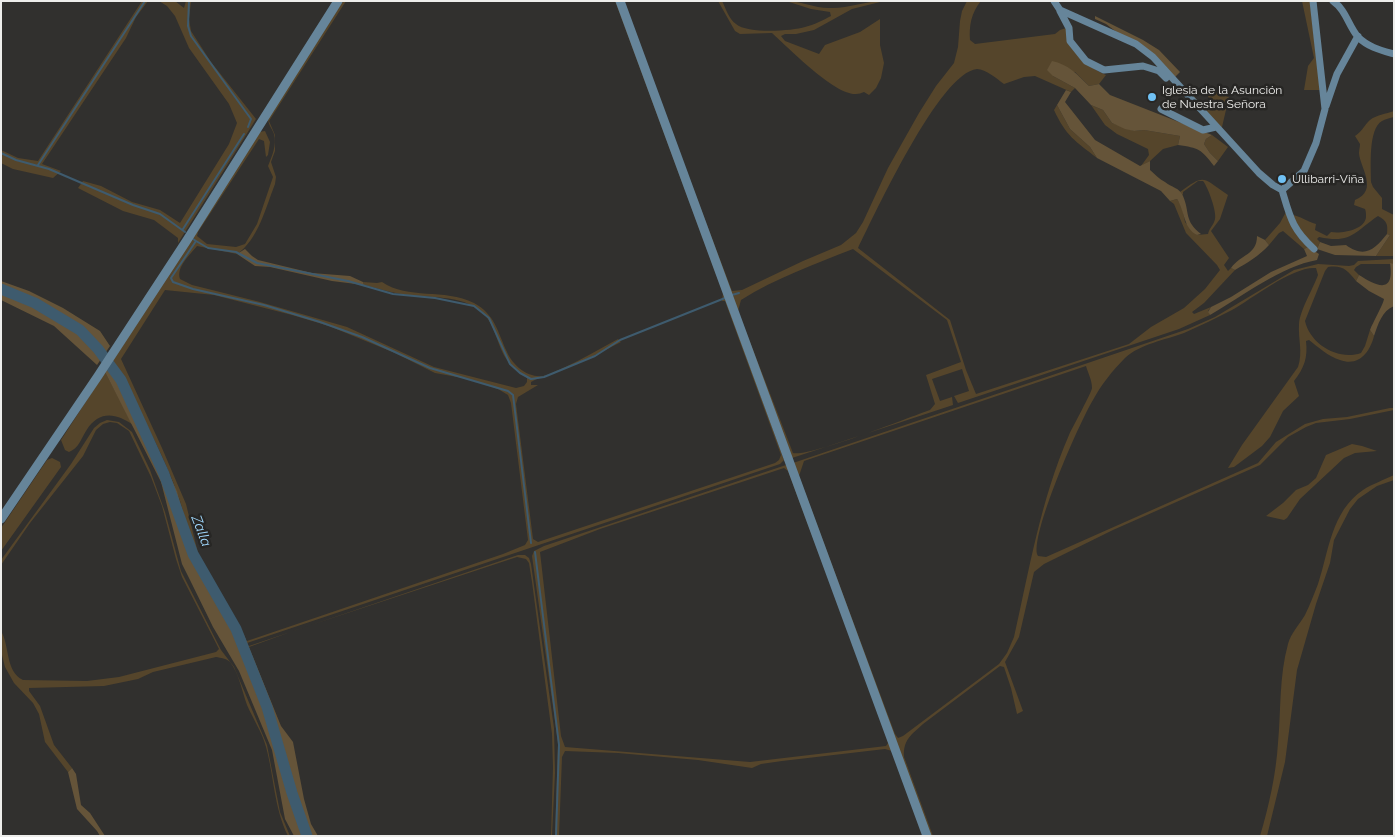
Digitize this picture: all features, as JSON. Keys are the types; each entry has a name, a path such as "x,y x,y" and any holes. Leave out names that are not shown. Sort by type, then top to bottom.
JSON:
{"street":[{"path":"1,519 114,352 338,1"},
{"path":"620,1 927,836"},
{"path":"1054,1 1069,28 1070,41 1086,61 1104,70 1143,66 1159,71 1206,116"},
{"path":"1313,1 1325,109"},
{"path":"1333,1 1341,7 1358,36 1372,48 1394,54"},
{"path":"1060,10 1136,44 1153,57 1259,173 1282,190 1291,222 1302,238 1314,249"},
{"path":"1282,190 1304,171 1316,143 1337,74 1358,36"},
{"path":"1160,109 1203,130 1216,127"}],"shaded area":[{"path":"142,1 148,1 136,17 126,38 42,164 61,171 53,178 13,169 1,163 1,150 18,158 38,161"},
{"path":"159,1 175,1 184,8 186,1 191,1 189,19 191,31 211,62 256,119 178,243 178,238 154,220 123,211 78,188 83,181 101,186 132,202 160,210 180,223 229,144 237,123 229,104 189,48 175,16 167,6"},
{"path":"343,1 346,1 269,121 275,135 275,138 269,123 268,118"},
{"path":"615,1 617,1 784,460 780,464 247,643 247,641 503,554 525,545 528,540 511,403 508,395 498,389 468,379 435,373 395,353 329,326 214,295 165,290 121,359 186,504 199,557 192,542 177,492 163,459 112,362 259,132 265,131 270,142 268,155 266,157 264,141 259,139 197,236 207,244 236,247 245,244 257,224 273,177 268,166 275,142 275,151 271,162 276,177 275,184 251,240 237,254 197,246 182,266 179,275 180,279 192,285 347,327 434,367 516,388 524,386 527,378 509,363 487,318 474,307 465,302 444,298 392,292 364,285 363,282 382,282 403,291 451,296 481,307 491,318 513,362 527,373 537,376 545,375 531,382 531,385 538,385 518,397 516,404 533,539 538,542 775,463 781,455 725,301 722,301 723,293"},
{"path":"718,1 722,1 736,24 750,29 770,31 805,27 831,16 830,12 811,9 786,1 829,8 884,1 852,9 814,30 781,36 785,41 819,54 825,45 860,32 880,19 880,45 884,63 881,78 876,88 869,95 864,92 856,94 847,92 836,87 812,70 772,33 740,34 735,31"},
{"path":"967,1 981,1 975,10 970,25 970,40 975,44 1055,34 1066,28 1081,56 1091,66 1106,75 1099,84 1089,86 1075,72 1053,76 1075,88 1071,92 1035,76 1024,77 1004,84 980,69 962,76 945,93 910,147 858,248 950,320 976,394 1129,344 1151,327 1184,308 1205,289 1220,270 1186,233 1174,204 1170,201 1177,199 1182,206 1185,222 1197,235 1208,234 1214,221 1215,211 1203,181 1198,181 1183,192 1183,195 1180,192 1195,182 1200,180 1204,180 1228,195 1220,219 1211,231 1229,258 1224,265 1228,271 1231,268 1235,270 1204,303 1192,312 1194,314 1211,307 1208,311 1210,315 1179,329 958,403 954,396 969,391 962,369 932,379 940,401 952,397 953,405 864,434 930,410 935,404 926,375 961,362 947,320 853,249 796,272 741,300 738,311 793,453 803,453 826,447 792,458 659,98 732,291 742,290 841,245 856,233 888,168 919,113 936,86 954,63 958,47 962,11"},
{"path":"1302,1 1310,1 1320,90 1304,90 1308,66 1314,58"},
{"path":"1095,16 1159,50 1180,72 1175,77 1106,24 1095,19"},
{"path":"1052,61 1068,67 1089,86 1099,84 1110,95 1212,135 1206,139 1204,144 1218,161 1214,166 1199,150 1178,145 1180,136 1144,130 1134,131 1112,123 1103,110 1091,105 1075,88 1053,76 1047,70"},
{"path":"1211,88 1229,97 1222,127 1219,127 1188,92 1190,90 1197,100 1204,103 1209,98 1206,93"},
{"path":"1066,90 1071,92 1065,102 1095,140 1140,166 1150,161 1150,170 1180,191 1192,225 1201,234 1197,235 1189,228 1177,199 1170,201 1161,191 1097,158 1090,147 1070,129 1057,105"},
{"path":"1057,105 1070,129 1090,147 1097,158 1067,132 1054,110"},
{"path":"1091,105 1103,110 1112,123 1134,131 1144,130 1180,136 1178,145 1163,149 1150,161 1141,166 1149,155 1148,149 1117,134 1105,125"},
{"path":"1394,111 1394,117 1382,121 1374,132 1371,149 1371,182 1382,198 1382,209 1394,215 1394,256 1376,256 1390,235 1387,234 1386,223 1378,216 1346,238 1330,239 1319,237 1317,239 1320,242 1317,249 1310,245 1292,215 1316,224 1315,230 1327,236 1331,232 1352,230 1362,225 1365,221 1365,209 1354,205 1355,200 1366,191 1367,185 1360,159 1360,144 1355,136 1372,118"},
{"path":"1212,135 1228,147 1218,161 1204,144 1206,139"},
{"path":"1287,210 1294,230 1308,247 1304,249 1283,231 1269,245 1265,240 1280,223"},
{"path":"1387,234 1390,235 1376,256 1335,255 1317,249 1320,242 1331,246 1346,245 1364,252 1374,248"},
{"path":"1257,236 1265,240 1269,245 1244,265 1235,270 1231,268 1251,251"},
{"path":"1308,247 1319,254 1317,260 1304,263 1276,275 1210,315 1208,312 1211,307 1271,272 1307,256 1304,249"},
{"path":"245,249 258,260 312,273 350,276 363,282 364,285 332,281 270,267 255,266 237,254"},
{"path":"1394,259 1394,264 1361,264 1354,270 1359,275 1356,281 1344,269 1328,267 1305,321 1313,337 1326,349 1343,355 1361,353 1370,330 1374,336 1370,347 1363,357 1347,362 1332,357 1309,340 1306,341 1305,362 1294,381 1299,396 1283,411 1270,437 1262,446 1234,467 1228,468 1242,445 1298,367 1300,356 1300,318 1318,275 1316,268 1296,272 1285,277 1232,310 1208,322 1184,333 1138,349 1125,358 1107,378 1086,412 1067,454 1041,527 1037,545 1038,556 1046,557 1258,463 1276,442 1305,424 1323,419 1347,417 1390,408 1394,408 1394,410 1350,419 1316,423 1306,427 1288,437 1260,465 1113,530 1044,564 1034,572 1019,637 1005,662 1023,711 1017,714 1004,667 1000,666 923,724 906,742 904,757 933,836 930,836 793,463 1188,329 1215,317 1294,270 1318,264 1349,266 1354,265 1358,261","holes":["1086,366 1092,388 1069,435 1050,485 1014,637 1007,653 999,664 898,738 799,476 804,461"]},
{"path":"1390,263 1394,264 1394,306 1383,315 1374,336 1370,330 1384,299 1356,281 1359,275 1377,284 1387,284 1391,273"},
{"path":"1,281 29,291 63,308 100,331 110,346 97,365 54,326 1,300"},
{"path":"618,339 621,342 571,366 554,372"},
{"path":"112,362 131,394 177,491 193,548 199,557 208,580 244,635 281,726 293,742 304,799 311,824 318,836 294,836 285,819 272,750 239,671 213,627 182,564 161,482 105,372"},
{"path":"105,372 133,425 114,416 102,417 91,424 77,446 69,452 65,450 61,440"},
{"path":"107,420 119,422 132,432 150,470 165,512 181,571 221,650 234,667 267,745 280,812 290,836 288,836 283,825 275,792 269,758 264,741 247,705 236,672 227,660 216,657 153,672 138,679 104,686 29,688 29,691 40,706 54,745 72,768 68,772 45,742 39,714 33,703 14,683 5,667 1,651 1,631 13,671 23,680 87,681 119,677 216,652 219,649 182,577 162,506 151,477 129,431 117,423 103,424 96,430 83,456 30,523 1,565 1,560 71,464 94,428"},
{"path":"1352,444 1377,451 1355,453 1344,458 1300,499 1284,520 1266,516 1296,490 1308,485 1316,478 1326,455"},
{"path":"52,458 60,462 61,467 1,551 1,528 47,460"},
{"path":"786,465 789,468 925,836 923,836 892,751 885,749 761,764 752,768 698,760 618,753 565,751 562,757 559,836 555,836 558,743 532,556 534,551 544,546","holes":["784,468 788,471 887,737 888,743 886,746 750,762 565,747 561,736 540,552 600,529"]},
{"path":"1394,475 1394,480 1377,486 1358,499 1350,509 1334,540 1330,563 1297,670 1285,762 1267,836 1260,836 1276,766 1282,681 1289,640 1305,615 1318,584 1333,533 1344,509 1363,490"},
{"path":"518,555 525,555 529,558 554,728 555,773 552,836 552,734 532,582 529,563 526,559 517,557 309,626"},
{"path":"292,632 249,647 249,646"},
{"path":"72,768 76,774 81,805 90,813 105,836 100,836 77,809 68,772"}],"waterway":[{"path":"38,165 145,1"},
{"path":"189,1 188,26 191,36 251,119 248,127"},
{"path":"183,229 244,134"},
{"path":"1,153 16,160 49,169 133,205 160,214 185,232"},
{"path":"193,239 196,241 171,278 173,282 193,289 264,305 320,322 362,337 430,368 508,391 513,395 531,543"},
{"path":"196,241 208,248 236,252 257,263 348,281 393,294 435,298 474,306 489,318 510,364 520,373 531,379 544,377 595,356 620,340 725,298"},
{"name":"Zalla","path":"1,289 35,303 80,330 98,349 121,380 164,474 193,554 236,629 267,707 292,793 307,836"},
{"path":"732,295 739,293"},
{"path":"535,552 559,745 556,836"}],"place":[{"name":"Iglesia de la Asunción de Nuestra Señora","path":"1152,97"},
{"name":"Ullibarri-Viña","path":"1282,179"}]}
